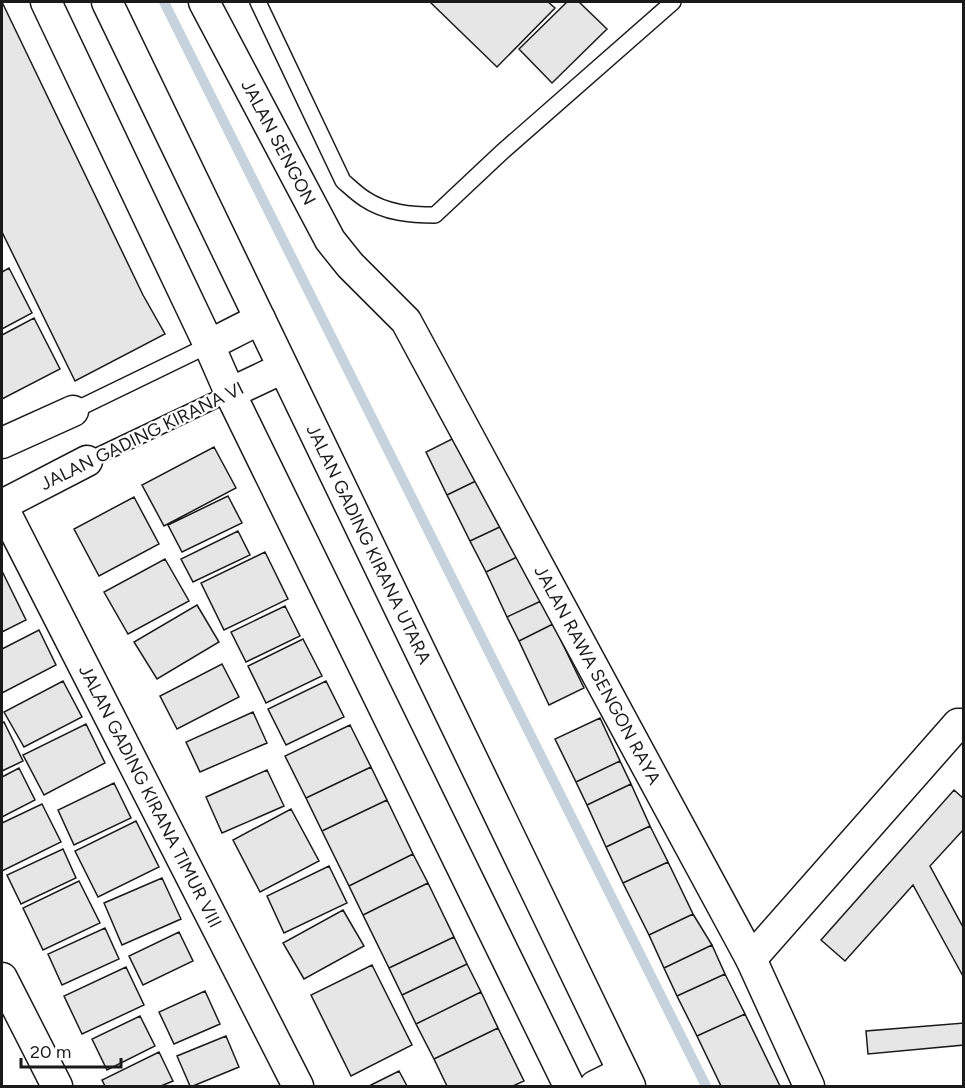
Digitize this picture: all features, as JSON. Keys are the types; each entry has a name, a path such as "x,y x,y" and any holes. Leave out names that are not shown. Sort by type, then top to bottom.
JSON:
{"street":[{"path":"46,2 230,393 569,1086"},
{"name":"JALAN GADING KIRANA UTARA","path":"106,2 627,1079"},
{"name":"JALAN SENGON","path":"204,2 330,240 363,277"},
{"name":"JALAN RAWA SENGON RAYA","path":"363,277 406,321 751,959 809,1086"},
{"path":"209,345 260,319"},
{"name":"JALAN GADING KIRANA VI","path":"230,393 283,368"},
{"path":"2,442 73,411"},
{"name":"JALAN GADING KIRANA VI","path":"2,506 87,461"},
{"name":"JALAN GADING KIRANA TIMUR VIII","path":"2,506 298,1086"},
{"path":"751,959 957,724 963,725"},
{"path":"2,978 57,1086"},
{"path":"595,1086 627,1079"}],"lane":[{"path":"258,2 343,181 366,200 393,211 435,215 501,153 673,2"},
{"path":"73,411 209,345"},
{"name":"JALAN GADING KIRANA VI","path":"87,461 230,393"}],"building":[{"path":"2,2 143,295 165,334 75,381 2,232"},
{"path":"430,2 548,2 555,8 497,67"},
{"path":"567,2 579,2 607,29 552,83 519,49"},
{"path":"9,268 32,313 2,329 2,272"},
{"path":"34,318 60,369 2,399 2,335"},
{"path":"460,435 482,478 447,495 426,452"},
{"path":"214,447 236,488 164,526 142,485"},
{"path":"482,478 504,525 470,541 447,495"},
{"path":"228,496 242,523 182,552 168,525"},
{"path":"134,497 159,544 99,576 74,529"},
{"path":"504,525 519,556 486,572 470,541"},
{"path":"238,531 250,555 193,582 181,559"},
{"path":"265,552 288,599 224,630 201,583"},
{"path":"519,556 541,601 507,617 486,572"},
{"path":"165,559 189,601 128,634 104,592"},
{"path":"2,571 26,620 2,632"},
{"path":"541,601 553,624 519,641 507,617"},
{"path":"197,605 219,642 157,679 134,642"},
{"path":"285,606 300,636 246,662 231,632"},
{"path":"553,624 584,688 549,705 519,641"},
{"path":"39,630 56,665 2,693 2,649"},
{"path":"303,639 322,676 266,703 248,666"},
{"path":"222,664 239,697 177,729 160,696"},
{"path":"63,681 82,717 24,747 4,712"},
{"path":"326,681 344,717 286,745 268,709"},
{"path":"253,712 267,743 200,772 186,742"},
{"path":"600,718 620,761 576,782 555,739"},
{"path":"4,722 23,761 2,771 2,723"},
{"path":"86,724 105,763 44,795 23,755"},
{"path":"350,725 371,767 306,798 285,756"},
{"path":"620,761 631,784 587,805 576,782"},
{"path":"371,767 387,800 322,831 306,798"},
{"path":"19,768 35,800 2,817 2,777"},
{"path":"267,770 284,806 222,833 206,797"},
{"path":"114,783 131,818 74,845 58,810"},
{"path":"631,784 650,826 606,847 587,805"},
{"path":"954,790 964,799 964,829 930,866 964,929 964,978 913,885 845,961 821,940"},
{"path":"387,800 413,854 349,886 322,831"},
{"path":"42,804 61,842 2,871 2,823"},
{"path":"291,809 319,861 260,892 233,840"},
{"path":"136,821 159,867 98,897 75,851"},
{"path":"650,826 668,862 623,883 606,847"},
{"path":"63,849 76,878 21,904 7,875"},
{"path":"413,854 428,883 363,915 349,886"},
{"path":"668,862 693,914 649,935 623,883"},
{"path":"329,866 347,903 284,933 267,896"},
{"path":"162,878 181,919 122,945 104,903"},
{"path":"79,881 100,923 43,950 23,908"},
{"path":"428,883 454,937 389,968 363,915"},
{"path":"343,910 364,946 304,979 283,943"},
{"path":"693,914 712,945 664,968 649,935"},
{"path":"105,928 119,959 62,985 48,954"},
{"path":"179,932 193,961 143,985 129,956"},
{"path":"454,937 467,964 402,995 389,968"},
{"path":"712,945 725,974 677,996 664,968"},
{"path":"467,964 481,992 416,1024 402,995"},
{"path":"372,965 412,1045 351,1076 311,995"},
{"path":"126,967 144,1005 82,1034 64,996"},
{"path":"725,974 745,1014 697,1036 677,996"},
{"path":"205,991 220,1024 174,1044 159,1012"},
{"path":"481,992 498,1028 434,1059 416,1024"},
{"path":"745,1014 780,1086 721,1086 697,1036"},
{"path":"140,1016 155,1046 107,1070 92,1039"},
{"path":"964,1023 964,1045 868,1054 866,1031"},
{"path":"498,1028 524,1081 513,1086 447,1086 434,1059"},
{"path":"226,1036 239,1067 190,1086 177,1056"},
{"path":"159,1052 173,1081 161,1086 105,1086 102,1080"},
{"path":"399,1071 407,1086 369,1086"}],"waterway":[{"path":"164,2 706,1086"}]}
